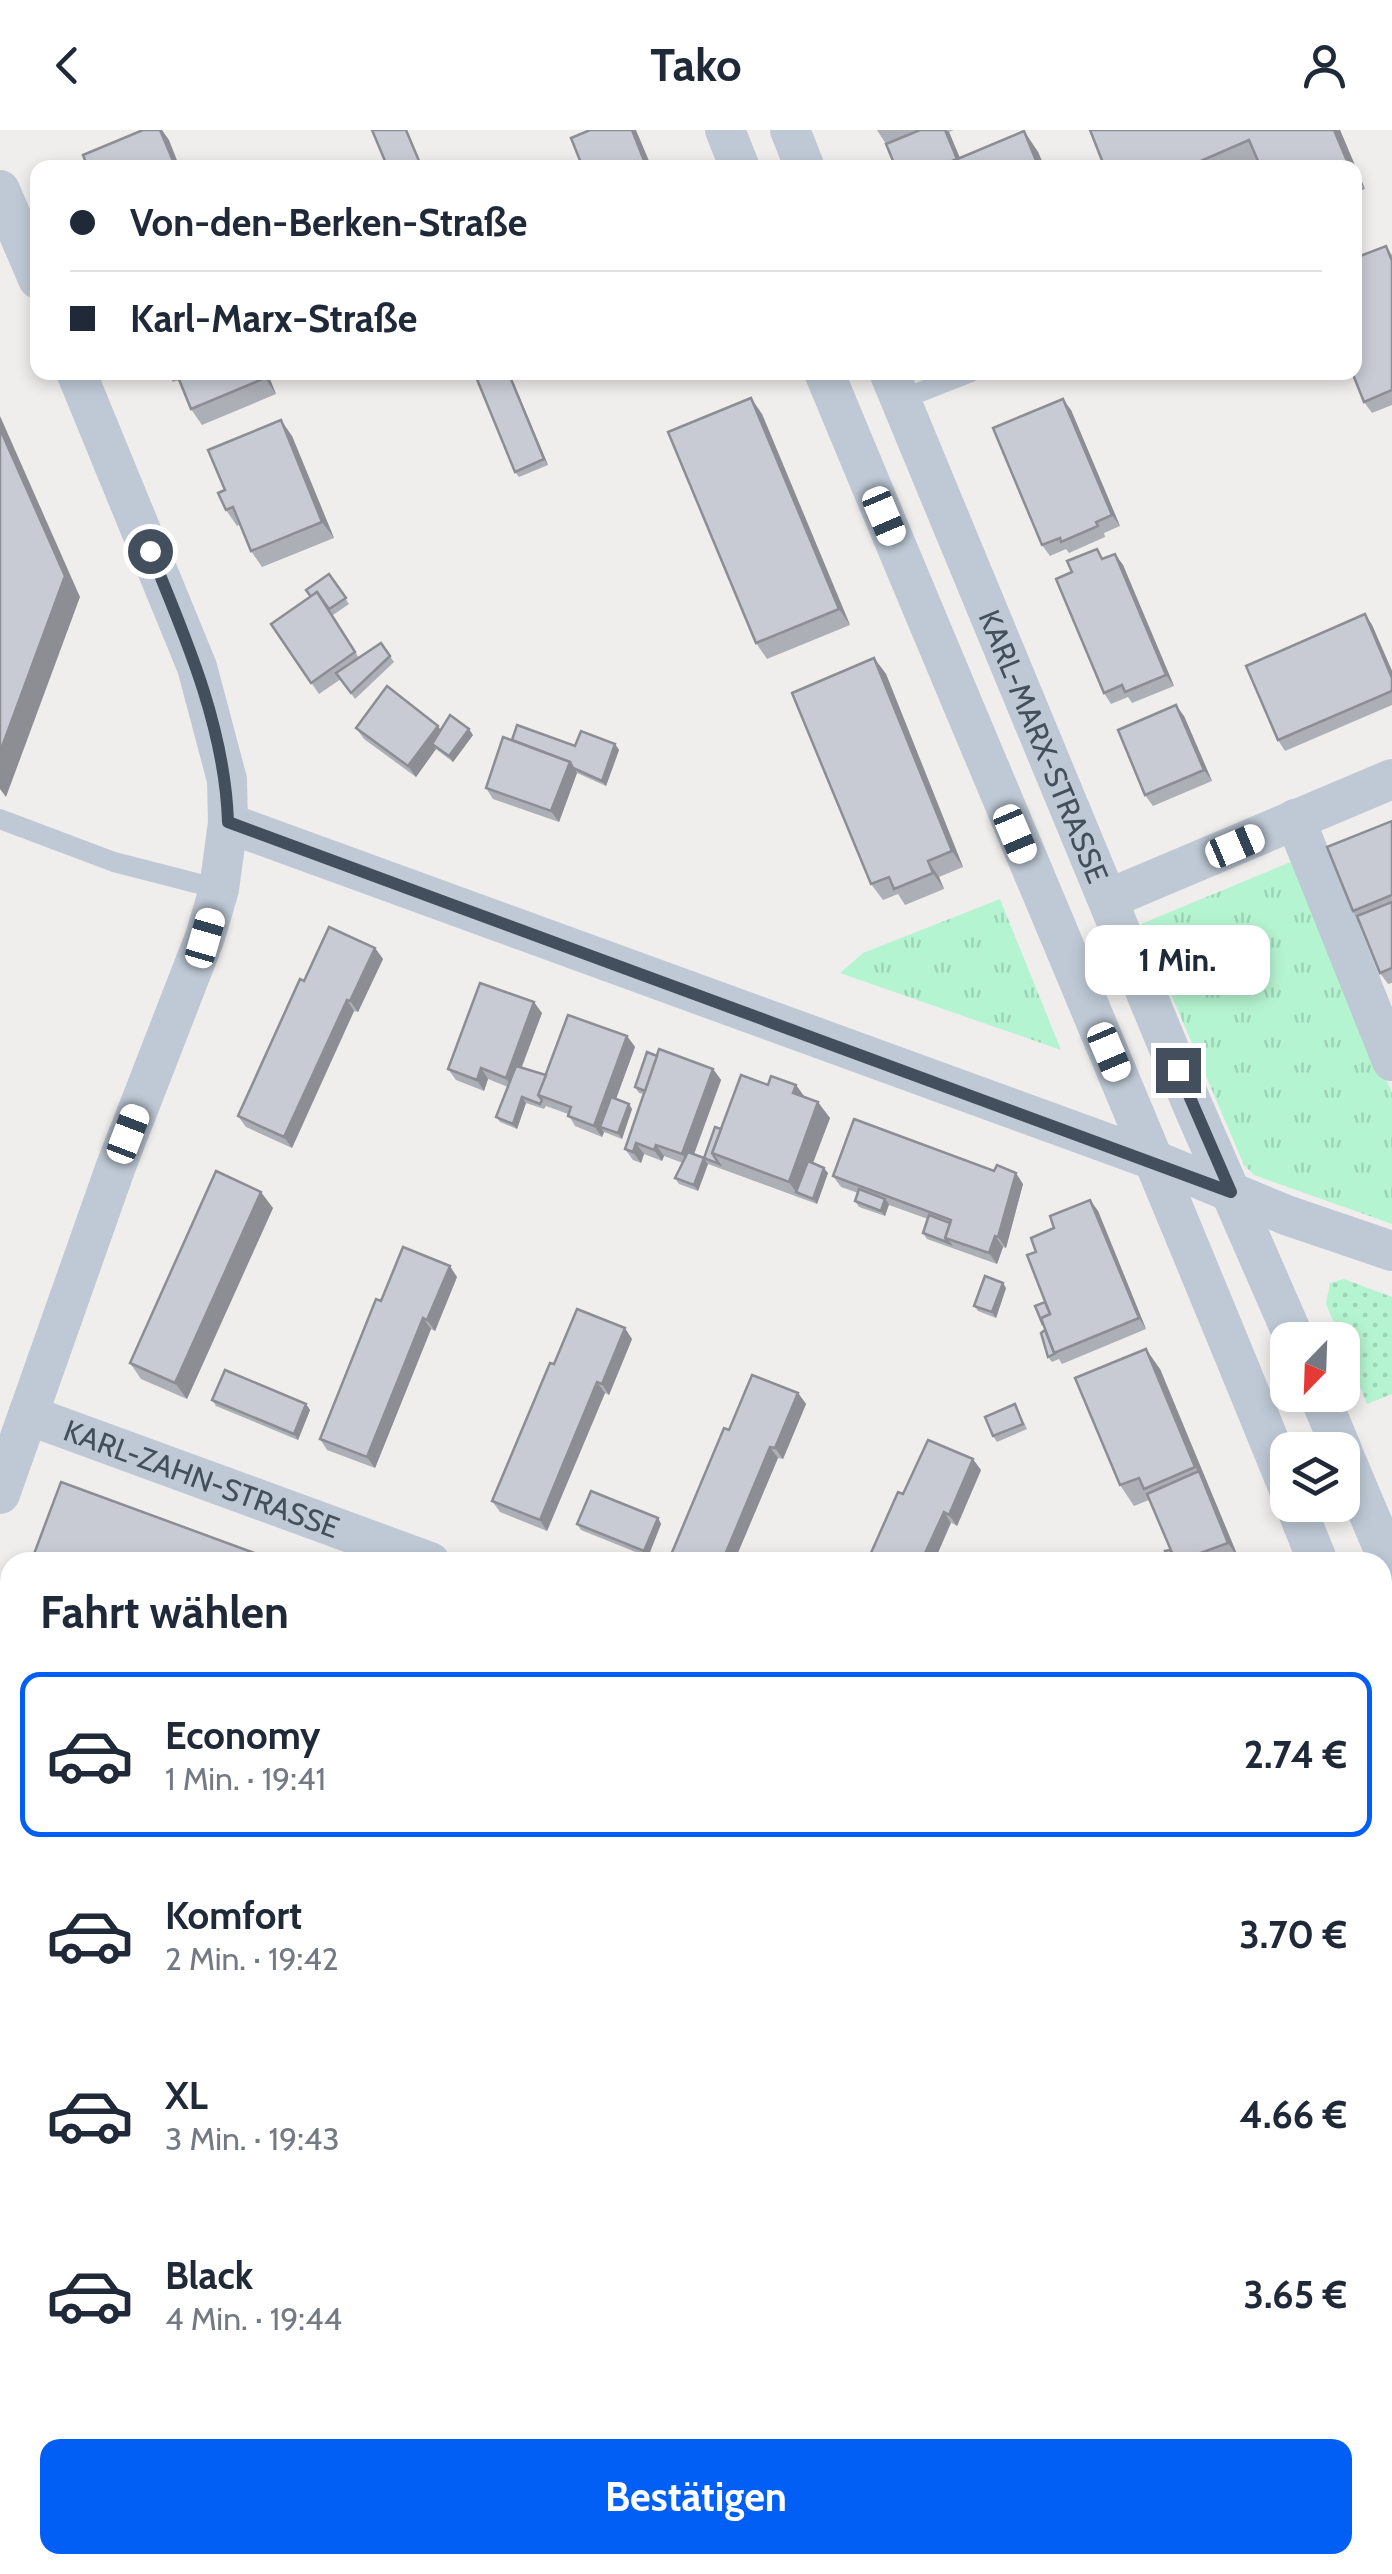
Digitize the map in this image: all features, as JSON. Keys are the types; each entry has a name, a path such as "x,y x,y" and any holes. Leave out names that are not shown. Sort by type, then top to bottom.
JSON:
{"street":[{"path":"724,130 737,160"},
{"path":"790,130 802,160"},
{"path":"0,190 30,260"},
{"path":"0,1494 116,1166 205,938 219,889 228,822 227,780 197,667 79,380"},
{"name":"KARL-MARX-STRASSE","path":"827,380 1270,1443"},
{"name":"KARL-MARX-STRASSE","path":"894,386 1287,1322"},
{"path":"1108,899 1392,779"},
{"path":"1295,820 1392,1061"},
{"path":"228,822 1392,1251"},
{"name":"KARL-ZAHN-STRASSE","path":"28,1415 403,1552"},
{"path":"1360,1493 1385,1552"},
{"path":"1302,1522 1314,1552"}],"lane":[{"path":"894,386 927,380"},
{"path":"0,819 114,862 219,889"}],"green space":[{"path":"1293,861 1392,1093 1392,1224 1254,1175 1244,1165 1141,924"},
{"path":"1000,899 1061,1050 840,973 863,953"},
{"path":"1344,1279 1392,1297 1392,1394 1367,1404 1360,1387 1360,1322 1333,1322 1326,1304 1330,1283"}],"building":[{"path":"143,130 160,130 173,160 85,160 83,155"},
{"path":"372,130 406,130 419,160 385,160"},
{"path":"590,130 632,130 644,160 580,160 571,138"},
{"path":"920,130 945,130 957,159 893,160 886,144"},
{"path":"1090,130 1334,130 1347,160 1258,160 1249,140 1203,160 1102,160"},
{"path":"1024,131 1036,160 955,160"},
{"path":"1386,246 1392,261 1392,390 1364,402 1355,380 1362,380 1362,255"},
{"path":"179,380 260,380 191,409"},
{"path":"477,380 511,380 544,459 515,472"},
{"path":"751,398 839,609 756,643 668,432"},
{"path":"1063,399 1112,515 1096,522 1098,526 1061,542 1060,538 1042,545 993,428"},
{"path":"281,420 322,522 251,551 233,507 226,510 218,493 225,490 208,450"},
{"path":"0,429 65,576 0,752"},
{"path":"1097,549 1102,559 1115,554 1166,675 1125,692 1122,685 1104,693 1056,579 1072,572 1067,561"},
{"path":"329,574 346,598 329,609 317,592 311,597 306,590"},
{"path":"317,592 355,652 311,683 271,624"},
{"path":"1365,614 1392,678 1392,691 1278,740 1246,666"},
{"path":"381,643 390,656 351,693 336,673"},
{"path":"874,658 952,851 928,861 933,873 894,889 889,877 871,884 792,693"},
{"path":"387,686 438,726 408,766 356,728"},
{"path":"1176,705 1204,770 1145,795 1118,730"},
{"path":"450,715 469,729 449,756 432,744"},
{"path":"517,725 575,746 581,731 615,744 602,781 573,768 570,762 512,740"},
{"path":"503,737 570,762 551,811 486,788"},
{"path":"1392,821 1392,895 1353,911 1327,847"},
{"path":"1392,902 1392,968 1380,973 1357,916"},
{"path":"329,927 375,948 284,1137 238,1116 300,979 304,981"},
{"path":"480,983 534,1002 506,1078 481,1068 477,1080 448,1069"},
{"path":"568,1015 627,1036 594,1126 568,1116 571,1107 538,1095"},
{"path":"659,1049 713,1069 682,1154 636,1143 633,1152 625,1149"},
{"path":"647,1052 657,1056 645,1091 635,1087"},
{"path":"516,1066 546,1075 538,1095 540,1104 522,1097 513,1124 496,1117"},
{"path":"741,1075 768,1085 771,1076 796,1085 793,1093 818,1102 789,1182 712,1153"},
{"path":"611,1097 629,1104 618,1133 600,1127"},
{"path":"854,1119 994,1171 997,1165 1016,1173 998,1237 995,1236 989,1253 945,1238 951,1220 833,1176"},
{"path":"715,1127 721,1129 712,1153 719,1164 704,1158"},
{"path":"688,1152 704,1158 694,1185 675,1178"},
{"path":"808,1161 824,1168 813,1199 796,1192"},
{"path":"216,1171 261,1192 175,1383 130,1363"},
{"path":"859,1189 885,1199 881,1211 855,1201"},
{"path":"1090,1200 1139,1318 1054,1353 1041,1318 1050,1314 1027,1255 1036,1252 1031,1238 1054,1228 1050,1216"},
{"path":"929,1215 950,1223 945,1238 949,1243 923,1233"},
{"path":"403,1247 450,1266 427,1320 423,1318 367,1457 320,1439 376,1299 381,1301"},
{"path":"985,1276 1003,1283 992,1312 974,1306"},
{"path":"1045,1302 1050,1314 1041,1318 1043,1325 1035,1306"},
{"path":"577,1309 625,1328 602,1384 597,1382 540,1520 492,1501"},
{"path":"1045,1330 1056,1353 1048,1357 1041,1333"},
{"path":"1146,1349 1195,1467 1144,1489 1139,1478 1120,1485 1075,1378"},
{"path":"225,1370 306,1404 294,1434 212,1400"},
{"path":"752,1375 798,1393 775,1448 770,1447 726,1552 672,1552 724,1428 729,1430"},
{"path":"1015,1404 1023,1424 993,1436 985,1417"},
{"path":"928,1440 973,1459 949,1515 944,1512 926,1552 871,1552 898,1492 903,1494"},
{"path":"1199,1471 1228,1543 1203,1552 1172,1552 1147,1494"},
{"path":"61,1482 252,1552 35,1552"},
{"path":"591,1491 658,1518 644,1551 577,1524"}],"route":[{"path":"150,551 197,667 227,780 228,822 1231,1192 1178,1070"}]}
